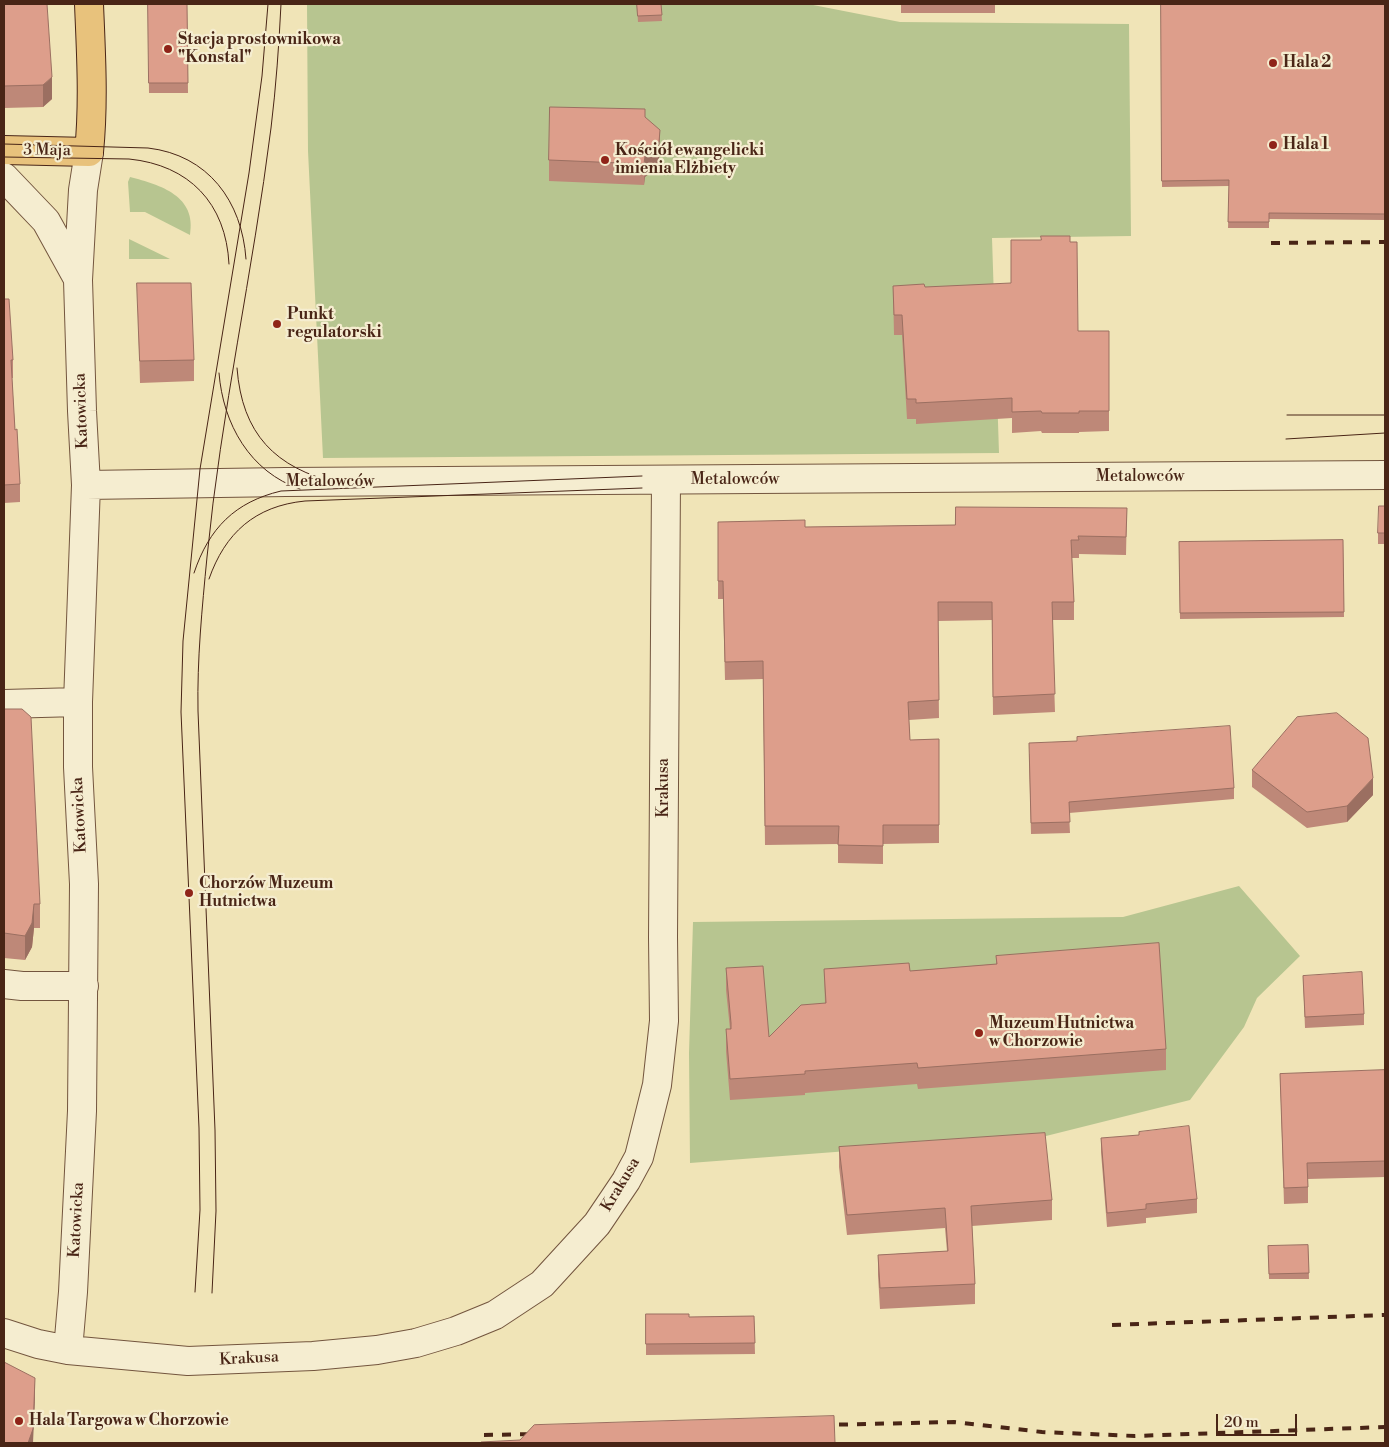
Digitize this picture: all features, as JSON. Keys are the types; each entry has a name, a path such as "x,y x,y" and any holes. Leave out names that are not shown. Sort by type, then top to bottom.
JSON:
{"main road":[{"name":"Katowicka","path":"89,4 92,104 89,152"},
{"name":"3 Maja","path":"4,150 89,152"}],"street":[{"name":"Katowicka","path":"68,1350 73,1292 82,1111 84,884 78,767 78,702 86,485 78,280 83,190 89,152"},
{"name":"Katowicka","path":"4,177 46,221 78,280"},
{"name":"Metalowców","path":"86,485 1385,474"},
{"name":"Krakusa","path":"4,1334 68,1350 188,1361 313,1356 377,1350 456,1331 495,1315 542,1284 597,1224 626,1181 639,1157 657,1085 664,1021 662,938 666,480"},
{"path":"4,704 78,702"},
{"path":"4,984 84,986"}],"green space":[{"path":"307,4 808,4 900,22 1129,24 1131,236 992,238 999,453 323,458 308,151"},
{"path":"130,177 153,184 174,194 188,211 191,222 190,235 145,212 130,212 128,182"},
{"path":"129,239 170,259 129,259"},
{"path":"1239,886 1300,956 1257,998 1244,1027 1190,1100 1046,1136 690,1163 689,1053 693,922 1123,917"}],"building":[{"path":"4,4 47,4 52,77 43,85 4,86"},
{"name":"Stacja prostownikowa \"Konstal\"","path":"148,4 187,4 188,83 149,83"},
{"path":"637,4 661,4 662,15 638,16"},
{"path":"1161,4 1385,4 1385,214 1269,213 1269,222 1228,222 1229,180 1162,181"},
{"path":"550,107 645,109 645,117 660,130 659,142 645,156 644,164 549,160"},
{"path":"1041,236 1070,236 1070,242 1077,242 1078,331 1109,331 1109,411 1079,411 1079,413 1012,412 1012,398 916,403 916,399 907,399 902,315 894,315 893,286 924,284 925,287 1011,283 1011,240 1041,240"},
{"path":"137,283 191,283 194,360 140,361"},
{"path":"4,299 9,299 15,430 17,429 20,484 4,485"},
{"path":"1379,506 1385,506 1385,533 1378,533"},
{"path":"956,507 1127,508 1126,537 1078,536 1079,540 1071,540 1074,602 1052,602 1055,694 993,697 992,602 938,602 939,700 908,702 910,740 939,739 939,825 883,825 883,846 838,845 839,826 765,826 763,661 725,662 723,581 718,581 718,522 805,520 805,527 955,525"},
{"path":"1343,540 1344,612 1180,613 1179,542"},
{"path":"4,709 22,709 31,717 40,904 34,904 32,923 25,936 4,933"},
{"path":"1337,713 1368,738 1373,778 1347,806 1307,812 1252,770 1297,717"},
{"path":"1230,726 1234,788 1069,802 1070,822 1031,823 1029,743 1077,741 1077,737"},
{"name":"Muzeum Hutnictwa w Chorzowie","path":"1159,943 1166,1049 918,1068 917,1063 805,1071 805,1074 730,1079 726,1029 731,1029 731,1023 726,968 763,966 769,1037 801,1005 826,1003 824,969 909,963 910,971 997,964 996,956"},
{"path":"1362,972 1364,1014 1305,1017 1303,976"},
{"path":"1385,1070 1385,1161 1307,1163 1308,1187 1284,1188 1280,1074"},
{"path":"1189,1126 1197,1199 1146,1204 1146,1209 1107,1213 1101,1138 1139,1135 1139,1132"},
{"path":"1045,1133 1052,1200 971,1206 975,1284 880,1288 878,1255 948,1251 945,1208 847,1215 839,1147"},
{"path":"1308,1245 1309,1273 1269,1274 1268,1246"},
{"path":"646,1314 689,1314 689,1317 754,1316 755,1343 646,1344"},
{"name":"Hala Targowa w Chorzowie","path":"4,1362 35,1378 33,1429 28,1443 4,1443"},
{"path":"834,1416 835,1443 481,1443 520,1440 534,1425"}],"tram line":[{"path":"195,1292 200,1210 199,1128 181,712 183,641 200,469 249,173 262,76 268,4"},
{"path":"212,1293 216,1211 215,1130 198,711 199,653 207,557 220,449 264,182 271,128 281,4"},
{"path":"4,144 148,148 169,152 188,160 218,184 229,200 243,238 246,259"},
{"path":"4,157 129,159 170,169 200,191 212,206 221,223 229,264"},
{"path":"237,368 240,391 246,412 266,445 296,468 338,483"},
{"path":"219,373 226,410 242,444 267,471 282,481 300,489"},
{"path":"1287,415 1385,415"},
{"path":"1286,439 1385,433"},
{"path":"194,573 207,543 226,519 250,502 281,491 642,476"},
{"path":"209,579 224,548 233,535 257,516 287,504 305,501 642,488"}],"railway":[{"path":"1271,243 1385,242"},
{"path":"1112,1325 1385,1315"},
{"path":"821,1425 954,1422 1042,1432 1135,1436 1385,1427"},
{"path":"484,1435 539,1434"}],"place":[{"name":"Stacja prostownikowa \"Konstal\"","path":"168,49"},
{"name":"Hala 2","path":"1273,63"},
{"name":"Hala 1","path":"1273,145"},
{"name":"Kościół ewangelicki imienia Elżbiety","path":"605,160"},
{"name":"Punkt regulatorski","path":"277,324"},
{"name":"Chorzów Muzeum Hutnictwa","path":"189,893"},
{"name":"Muzeum Hutnictwa w Chorzowie","path":"979,1033"},
{"name":"Hala Targowa w Chorzowie","path":"19,1421"}]}
